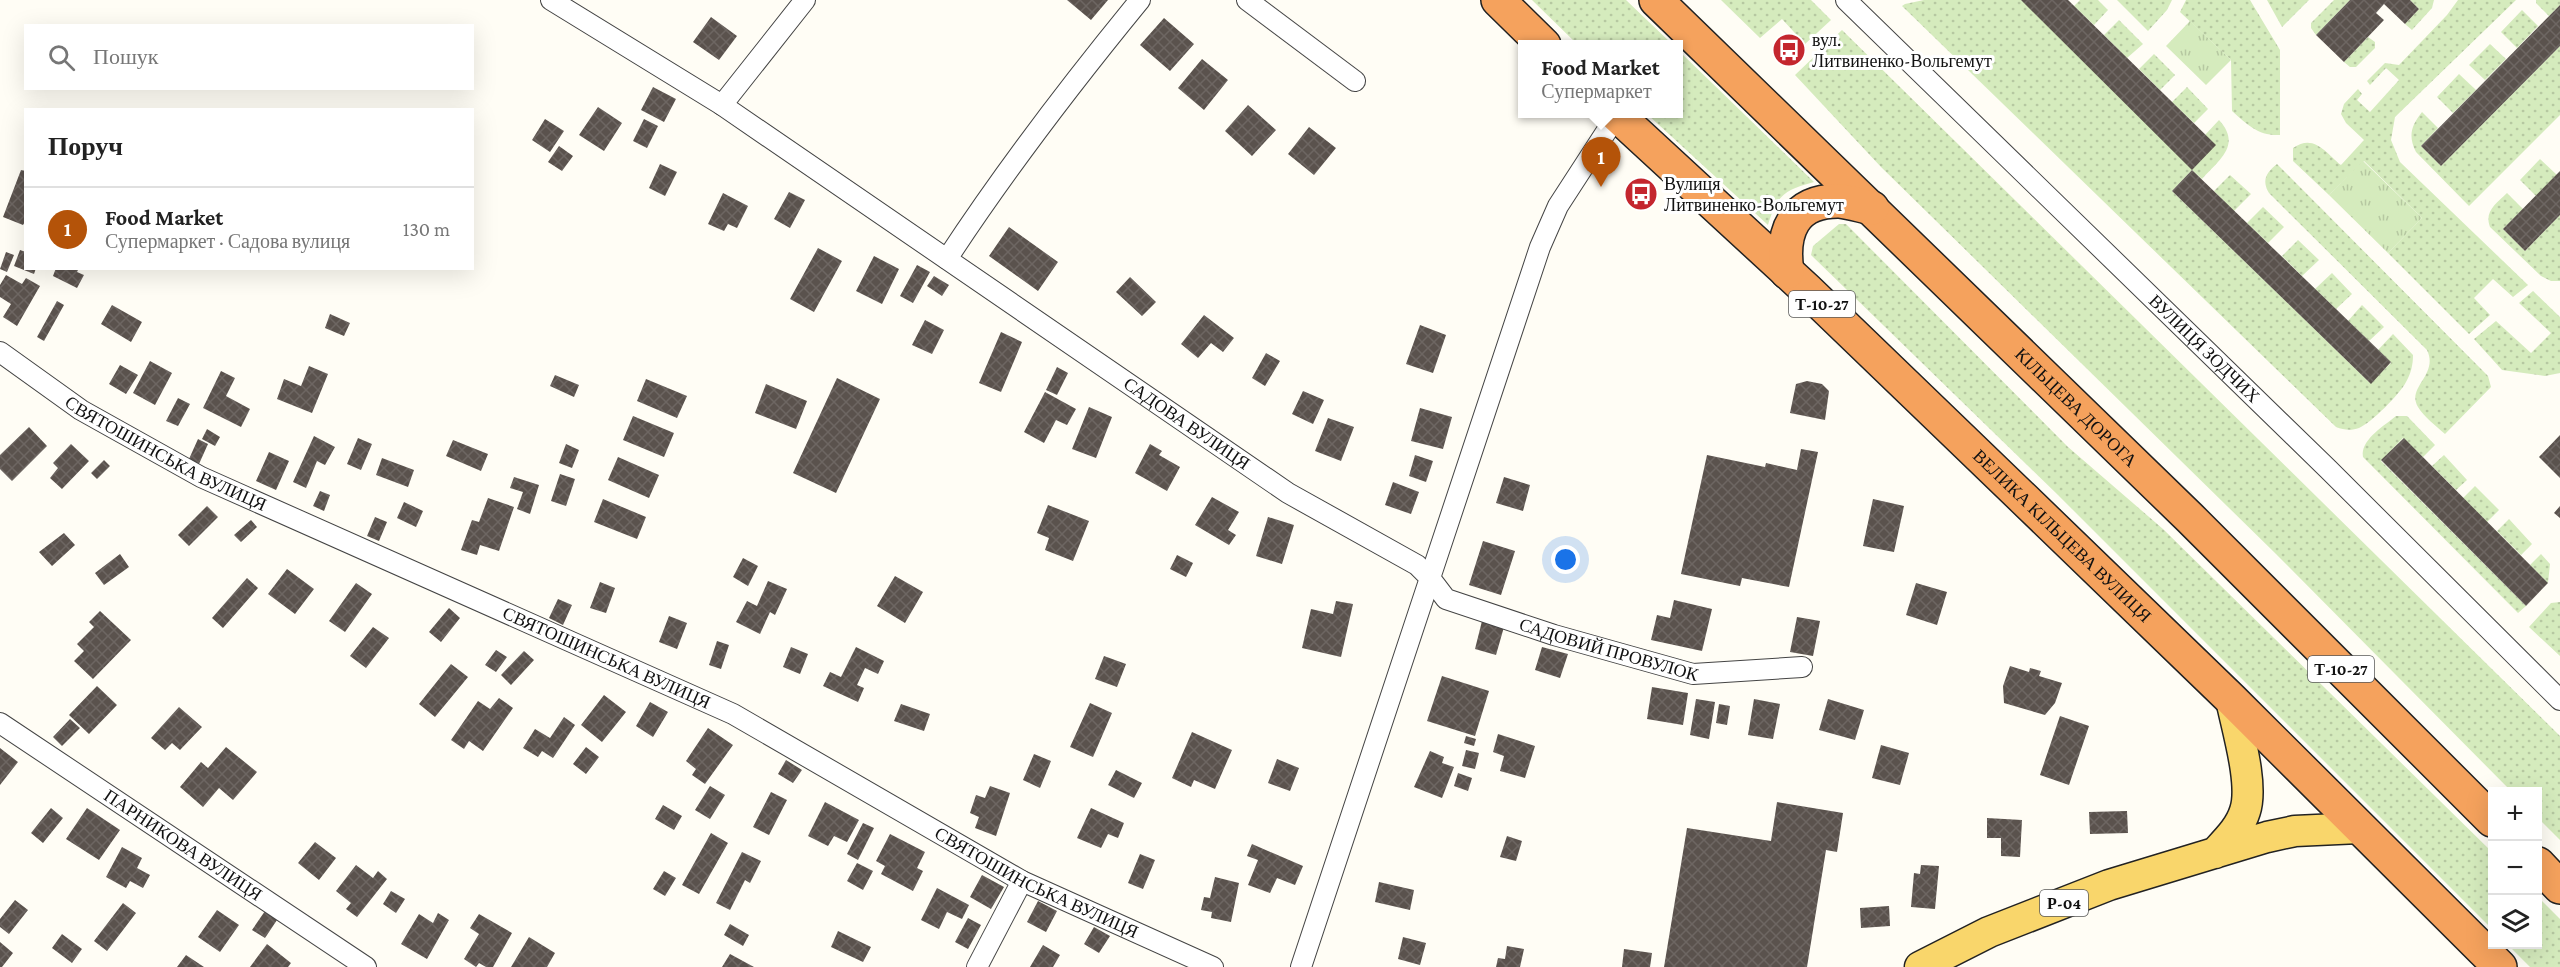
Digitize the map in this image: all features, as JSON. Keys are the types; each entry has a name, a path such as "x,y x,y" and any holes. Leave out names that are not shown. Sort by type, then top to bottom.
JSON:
{"highway":[{"path":"1498,0 1539,40"},
{"name":"КІЛЬЦЕВА ДОРОГА","path":"1656,0 2190,518 2488,815"},
{"name":"ВЕЛИКА КІЛЬЦЕВА ВУЛИЦЯ","path":"1620,118 1786,272 2231,699 2500,967"},
{"path":"1786,272 1784,252 1786,233 1795,218 1813,206 1839,201 1872,208"},
{"path":"2542,868 2560,887"}],"main road":[{"path":"2215,853 2233,834 2245,812 2249,789 2231,699"},
{"name":"Р-04","path":"1920,967 1989,932 2109,885 2295,831 2359,828"}],"street":[{"name":"САДОВА ВУЛИЦЯ","path":"551,0 722,105 1288,493 1417,565 1430,579"},
{"path":"722,105 805,0"},
{"path":"947,259 994,189 1098,51 1140,0"},
{"path":"1247,0 1355,81"},
{"name":"ВУЛИЦЯ ЗОДЧИХ","path":"1846,0 2328,469 2560,700"},
{"path":"1301,967 1540,247 1558,206 1613,118"},
{"name":"СВЯТОШИНСЬКА ВУЛИЦЯ","path":"0,352 81,410 201,477 734,714 1022,881 1213,967"},
{"name":"САДОВИЙ ПРОВУЛОК","path":"1430,579 1446,599 1621,655 1693,674 1802,667"},
{"name":"ПАРНИКОВА ВУЛИЦЯ","path":"0,723 366,967"},
{"path":"977,967 1022,881"}],"green space":[{"path":"1532,0 1626,0 1668,40 1573,40"},
{"path":"1721,0 1811,0 1831,20 1805,44 1782,19 1760,38"},
{"path":"1924,0 2021,0 2205,135 2219,120 2226,129 2228,137 2226,152 2202,179 2192,170 2172,191 2370,383 2391,363 2378,350 2393,334 2413,355 2409,375 2398,394 2378,414 2359,428 2348,430 2336,427 1902,6"},
{"path":"2080,0 2098,0 2108,10 2094,25 2074,6"},
{"path":"2117,0 2172,0 2167,10 2148,31"},
{"path":"2186,0 2250,0 2280,50 2280,135 2259,132 2232,111 2231,60 2180,12"},
{"path":"2267,0 2309,0 2282,27"},
{"path":"2334,0 2350,0 2316,35 2311,28 2311,23"},
{"path":"2410,0 2434,0 2432,8 2412,30 2405,24 2419,9"},
{"path":"2458,0 2516,0 2395,117 2391,140 2400,162 2528,285 2513,297 2493,279 2474,298 2490,315 2469,334 2388,253 2422,218 2364,161 2329,195 2293,161 2293,148 2307,143 2319,146 2341,165 2364,140 2346,123 2341,114 2344,104 2358,89 2362,94 2357,100 2370,112 2399,80 2386,68 2370,85 2367,81 2385,63 2399,65 2447,15"},
{"path":"2536,0 2560,0 2560,5 2549,16 2536,3"},
{"path":"2522,10 2538,26 2517,48 2501,32"},
{"path":"2119,20 2143,44 2127,58 2104,35"},
{"path":"2190,21 2231,60 2206,85 2166,46"},
{"path":"1842,30 2560,736 2560,840 2542,822 2542,787 2507,787 2276,554 1881,167 1795,75"},
{"path":"2368,37 2375,42 2375,48 2356,67 2350,67 2344,62"},
{"path":"2490,44 2506,59 2485,80 2469,65"},
{"path":"2560,46 2560,115 2469,206 2416,152 2411,136 2415,122 2422,112 2438,128 2421,146 2441,166"},
{"path":"2154,54 2175,75 2160,90 2139,69"},
{"path":"1683,55 1814,182 1795,188 1783,195 1768,225 1651,118 1683,118"},
{"path":"2459,74 2476,90 2453,113 2437,97"},
{"path":"2187,87 2208,109 2194,123 2172,102"},
{"path":"2540,159 2557,175 2536,196 2520,180"},
{"path":"2363,161 2422,218 2388,253 2329,195"},
{"path":"2277,164 2488,376 2491,387 2445,434 2423,414 2415,400 2416,393 2429,367 2430,359 2427,350 2269,193 2265,180 2270,170"},
{"path":"2230,175 2251,194 2234,211 2214,191"},
{"path":"2507,193 2523,209 2503,229 2525,251 2560,215 2560,281 2551,281 2541,276 2490,227 2490,212"},
{"path":"2263,207 2284,227 2268,243 2247,223"},
{"path":"1839,224 1846,224 2068,447 2163,529 2488,848 2488,925 2058,495 1811,255 1813,246"},
{"path":"2298,240 2319,260 2302,276 2282,256"},
{"path":"2332,273 2352,294 2336,309 2315,289"},
{"path":"2533,291 2560,317 2560,373 2545,376 2502,370 2474,339 2496,321 2531,353 2551,333 2519,303"},
{"path":"2362,305 2384,327 2369,341 2348,321"},
{"path":"2396,416 2407,416 2435,445 2423,457 2403,438 2381,461 2526,606 2518,613 2363,457 2365,445 2369,439"},
{"path":"2444,455 2467,480 2456,490 2432,466"},
{"path":"2475,486 2499,510 2487,522 2463,498"},
{"path":"2509,519 2532,544 2521,555 2497,531"},
{"path":"2541,554 2550,564 2548,583 2530,565"},
{"path":"2560,602 2560,656 2529,627 2551,603"},
{"path":"2542,901 2560,919 2560,967 2530,967 2512,949 2542,949"}],"building":[{"path":"1067,0 1108,0 1091,20"},
{"path":"2021,0 2068,0 2216,145 2192,170"},
{"path":"2350,0 2410,0 2419,9 2405,24 2384,4 2376,13 2384,20 2344,62 2316,35"},
{"path":"2560,5 2560,46 2441,166 2421,146"},
{"path":"711,17 737,36 719,60 693,42"},
{"path":"1164,18 1194,44 1170,71 1140,45"},
{"path":"1202,59 1228,80 1204,110 1178,88"},
{"path":"653,87 676,99 664,122 641,110"},
{"path":"1248,105 1276,130 1252,156 1225,131"},
{"path":"598,107 622,123 604,151 579,135"},
{"path":"545,119 564,131 550,152 532,140"},
{"path":"644,119 658,126 647,148 633,141"},
{"path":"1309,127 1336,148 1314,175 1288,154"},
{"path":"559,146 573,156 562,171 548,162"},
{"path":"660,164 677,172 665,196 649,188"},
{"path":"21,170 24,171 24,223 23,225 3,217"},
{"path":"2192,170 2391,362 2371,384 2172,191"},
{"path":"2560,171 2560,215 2525,251 2503,229"},
{"path":"789,192 805,200 790,228 774,219"},
{"path":"723,193 748,206 737,228 728,224 724,231 708,224"},
{"path":"1009,227 1058,262 1038,291 989,256"},
{"path":"818,248 842,261 814,312 790,299"},
{"path":"20,250 24,251 24,270 14,266"},
{"path":"6,252 14,255 7,272 0,269"},
{"path":"874,256 899,269 882,304 856,291"},
{"path":"917,265 930,272 913,303 900,296"},
{"path":"24,270 35,270 34,274"},
{"path":"55,270 78,270 77,272 84,275 77,288 53,276"},
{"path":"6,275 22,284 26,278 40,286 17,326 3,317 11,304 0,297 0,285"},
{"path":"934,276 949,285 942,296 927,286"},
{"path":"1130,277 1156,302 1142,316 1116,292"},
{"path":"57,301 64,305 44,341 37,337"},
{"path":"112,305 142,322 131,342 101,324"},
{"path":"330,314 350,323 344,336 325,328"},
{"path":"1204,315 1234,338 1223,352 1211,343 1198,358 1181,344"},
{"path":"925,320 944,330 932,354 912,345"},
{"path":"1420,325 1446,335 1433,373 1406,364"},
{"path":"1001,332 1022,342 1001,392 979,383"},
{"path":"1266,353 1280,361 1265,386 1252,378"},
{"path":"150,361 172,373 155,405 133,393"},
{"path":"120,365 138,375 126,394 109,384"},
{"path":"309,366 328,374 312,413 277,399 284,379 301,386"},
{"path":"1057,367 1068,373 1057,395 1046,390"},
{"path":"221,371 235,378 226,396 250,409 241,427 203,408"},
{"path":"555,375 579,385 574,397 550,386"},
{"path":"837,378 880,399 836,493 793,473"},
{"path":"646,379 687,396 677,418 637,401"},
{"path":"1807,381 1822,384 1829,391 1825,420 1790,413 1796,384"},
{"path":"766,384 807,401 796,429 755,413"},
{"path":"1303,391 1324,400 1313,424 1292,414"},
{"path":"1045,392 1076,409 1067,425 1056,420 1044,443 1024,432"},
{"path":"178,398 190,404 178,426 166,421"},
{"path":"1089,407 1112,417 1096,458 1072,449"},
{"path":"1420,408 1452,417 1443,449 1411,441"},
{"path":"633,416 674,433 664,457 623,440"},
{"path":"1328,418 1354,427 1341,461 1315,451"},
{"path":"29,427 47,446 12,481 0,469 0,455"},
{"path":"207,429 220,437 215,446 202,439"},
{"path":"2560,435 2560,478 2539,457"},
{"path":"314,436 335,447 325,465 317,461 306,488 293,482"},
{"path":"358,438 372,444 361,470 347,464"},
{"path":"2404,438 2548,583 2526,606 2381,460"},
{"path":"198,439 208,444 199,464 189,459"},
{"path":"453,440 488,454 481,471 446,456"},
{"path":"71,444 89,461 62,489 50,478 58,468 53,463"},
{"path":"566,444 579,450 572,468 559,463"},
{"path":"1150,444 1162,451 1159,455 1180,467 1167,491 1135,473"},
{"path":"1801,449 1818,452 1789,587 1742,578 1740,586 1681,574 1707,455 1765,467 1766,463 1797,470"},
{"path":"269,452 289,461 276,490 256,481"},
{"path":"1415,455 1433,461 1426,482 1409,476"},
{"path":"618,457 659,475 649,498 608,480"},
{"path":"382,458 414,470 408,487 376,475"},
{"path":"104,460 110,466 97,479 91,473"},
{"path":"560,474 575,479 566,506 551,501"},
{"path":"514,477 539,485 530,514 517,509 523,492 510,488"},
{"path":"1504,477 1530,485 1523,511 1496,503"},
{"path":"1393,482 1419,492 1411,514 1385,505"},
{"path":"320,491 330,495 324,511 313,506"},
{"path":"1212,497 1239,512 1228,530 1236,535 1229,545 1195,525"},
{"path":"488,498 514,507 499,551 480,545 477,555 461,550 472,520 479,522"},
{"path":"603,499 646,517 637,539 594,522"},
{"path":"1873,499 1904,506 1894,552 1863,546"},
{"path":"404,502 423,511 416,527 397,518"},
{"path":"1048,505 1089,521 1073,561 1045,550 1049,538 1037,533"},
{"path":"207,506 218,517 189,546 178,535"},
{"path":"2560,506 2560,518 2554,513"},
{"path":"375,517 387,522 379,541 367,536"},
{"path":"1268,517 1294,525 1282,564 1256,556"},
{"path":"251,520 257,527 241,542 234,535"},
{"path":"64,533 75,545 52,566 39,552"},
{"path":"1483,541 1515,551 1501,595 1469,585"},
{"path":"120,554 129,567 104,585 95,573"},
{"path":"1177,555 1193,563 1186,577 1170,569"},
{"path":"743,558 758,566 748,586 733,577"},
{"path":"287,569 314,589 295,614 268,594"},
{"path":"895,576 923,592 905,623 877,606"},
{"path":"247,578 258,588 223,628 212,618"},
{"path":"768,581 787,589 775,615 770,612 760,634 736,622 747,601 757,606"},
{"path":"600,582 615,588 606,613 590,608"},
{"path":"356,583 372,594 345,632 329,621"},
{"path":"1916,583 1947,592 1937,625 1906,615"},
{"path":"558,599 572,605 563,625 549,618"},
{"path":"1674,600 1712,609 1702,651 1651,640 1657,615 1670,618"},
{"path":"1336,601 1353,604 1341,657 1302,648 1311,609 1333,614"},
{"path":"449,608 460,618 441,642 429,632"},
{"path":"100,611 131,640 93,679 74,661 84,651 77,644 94,627 89,622"},
{"path":"669,616 687,623 677,649 659,642"},
{"path":"1797,617 1820,621 1813,656 1790,652"},
{"path":"1482,621 1504,627 1496,655 1475,649"},
{"path":"373,627 389,638 366,668 350,656"},
{"path":"717,641 729,645 721,669 709,665"},
{"path":"791,647 808,654 800,674 783,667"},
{"path":"856,647 884,661 878,674 865,668 857,685 864,688 858,702 823,686 830,672 841,677"},
{"path":"1542,647 1568,654 1560,678 1535,670"},
{"path":"496,650 507,657 496,672 485,665"},
{"path":"524,651 534,660 511,685 501,675"},
{"path":"1104,656 1126,664 1117,687 1095,679"},
{"path":"451,664 468,677 435,717 419,704"},
{"path":"2010,666 2029,672 2030,668 2041,671 2039,676 2062,683 2055,703 2045,715 2004,703 2003,686"},
{"path":"1442,676 1489,691 1475,736 1427,721"},
{"path":"97,686 117,705 89,734 69,715"},
{"path":"1652,687 1688,693 1683,725 1647,719"},
{"path":"604,695 626,712 602,742 581,725"},
{"path":"499,698 513,708 483,751 469,741 464,749 451,740 478,701 490,709"},
{"path":"1696,699 1715,702 1709,739 1690,735"},
{"path":"1754,699 1780,704 1773,739 1748,735"},
{"path":"1828,699 1864,710 1855,740 1819,730"},
{"path":"650,702 668,712 653,737 636,726"},
{"path":"1090,703 1112,713 1093,757 1070,747"},
{"path":"901,704 930,714 924,731 894,721"},
{"path":"1719,704 1730,706 1727,725 1716,723"},
{"path":"179,707 202,727 180,750 172,743 165,750 151,738"},
{"path":"2060,716 2089,726 2069,785 2040,775"},
{"path":"564,717 575,725 553,758 542,751 538,757 523,748 535,729 550,738"},
{"path":"70,719 80,728 62,746 53,737"},
{"path":"708,728 733,745 705,784 692,775 696,769 686,761"},
{"path":"1192,732 1232,750 1215,789 1194,780 1191,787 1172,778"},
{"path":"1498,734 1535,746 1525,778 1500,771 1504,756 1493,752"},
{"path":"1466,736 1476,739 1474,746 1464,743"},
{"path":"1881,745 1909,753 1900,785 1872,778"},
{"path":"226,747 257,772 233,800 219,788 203,807 180,787 201,762 208,768"},
{"path":"586,747 599,757 586,774 573,764"},
{"path":"0,748 18,762 0,785"},
{"path":"1466,750 1479,753 1475,769 1462,766"},
{"path":"1430,751 1444,757 1442,763 1454,767 1442,798 1414,787"},
{"path":"1034,754 1051,761 1040,788 1023,780"},
{"path":"1277,759 1299,768 1290,791 1268,783"},
{"path":"786,760 802,770 793,783 778,774"},
{"path":"1116,770 1142,783 1134,798 1108,785"},
{"path":"1458,773 1472,778 1468,791 1454,786"},
{"path":"710,786 725,795 710,819 695,810"},
{"path":"990,786 1010,793 996,836 975,828 979,817 970,813 976,795 985,798"},
{"path":"771,792 787,800 769,835 753,827"},
{"path":"825,802 859,820 847,842 834,836 828,846 808,836"},
{"path":"1777,802 1843,813 1837,852 1826,850 1807,967 1664,967 1687,828 1771,841"},
{"path":"663,805 682,816 674,830 655,819"},
{"path":"51,808 63,818 43,843 31,833"},
{"path":"87,808 120,830 99,860 66,839"},
{"path":"1091,808 1124,823 1118,838 1108,834 1101,848 1077,838"},
{"path":"2127,811 2128,833 2090,834 2089,812"},
{"path":"1987,818 2022,820 2020,857 2001,856 2001,838 1987,838"},
{"path":"863,823 874,828 858,860 847,854"},
{"path":"711,833 728,843 699,894 682,885"},
{"path":"890,834 925,852 917,868 923,871 913,891 881,874 885,866 876,861"},
{"path":"1507,836 1522,841 1516,861 1500,857"},
{"path":"315,842 336,858 319,880 298,863"},
{"path":"1252,844 1303,866 1295,885 1277,878 1270,893 1248,885 1258,860 1247,856"},
{"path":"122,847 142,858 137,868 150,875 143,888 130,881 126,888 106,877"},
{"path":"742,852 761,861 750,883 745,880 730,910 716,903"},
{"path":"1140,854 1155,860 1143,889 1128,883"},
{"path":"857,863 873,871 863,890 847,881"},
{"path":"356,865 373,878 378,871 387,879 357,917 346,909 351,903 336,891"},
{"path":"1921,865 1939,866 1935,909 1911,907 1914,873 1920,874"},
{"path":"664,871 676,878 665,896 653,889"},
{"path":"982,875 1004,887 991,909 970,897"},
{"path":"1215,877 1239,883 1231,922 1211,918 1212,912 1201,910 1204,897 1210,898"},
{"path":"1379,882 1414,890 1410,910 1375,902"},
{"path":"937,888 969,905 962,919 947,912 939,929 921,920"},
{"path":"391,891 405,899 396,913 383,904"},
{"path":"15,900 28,910 9,934 0,927 0,919"},
{"path":"1038,901 1057,911 1046,932 1027,922"},
{"path":"123,903 136,913 107,951 94,941"},
{"path":"1889,906 1890,926 1861,928 1860,908"},
{"path":"217,910 239,925 220,952 198,937"},
{"path":"265,911 277,920 265,938 252,930"},
{"path":"438,913 449,920 427,959 401,944 419,914 433,923"},
{"path":"479,914 512,933 493,967 486,967 479,963 476,967 464,959 479,934 470,928"},
{"path":"968,918 981,925 968,949 955,942"},
{"path":"730,924 749,935 743,946 724,935"},
{"path":"1094,927 1110,936 1099,953 1084,944"},
{"path":"838,931 871,947 863,962 831,947"},
{"path":"62,934 82,949 72,963 52,948"},
{"path":"529,937 555,953 547,967 511,967"},
{"path":"1403,937 1426,943 1420,965 1398,959"},
{"path":"0,942 13,953 2,967 0,967"},
{"path":"267,944 291,963 288,967 250,967"},
{"path":"1043,945 1060,955 1053,967 1030,967"},
{"path":"1507,946 1524,949 1520,967 1496,967 1498,958 1505,959"},
{"path":"1624,949 1652,953 1650,967 1622,967"},
{"path":"730,954 754,967 722,967"},
{"path":"186,955 204,967 177,967"}],"place":[{"name":"вул. Литвиненко-Вольгемут","path":"1789,50"},
{"name":"Food Market","path":"1601,187"},
{"name":"Вулиця Литвиненко-Вольгемут","path":"1641,194"}]}
